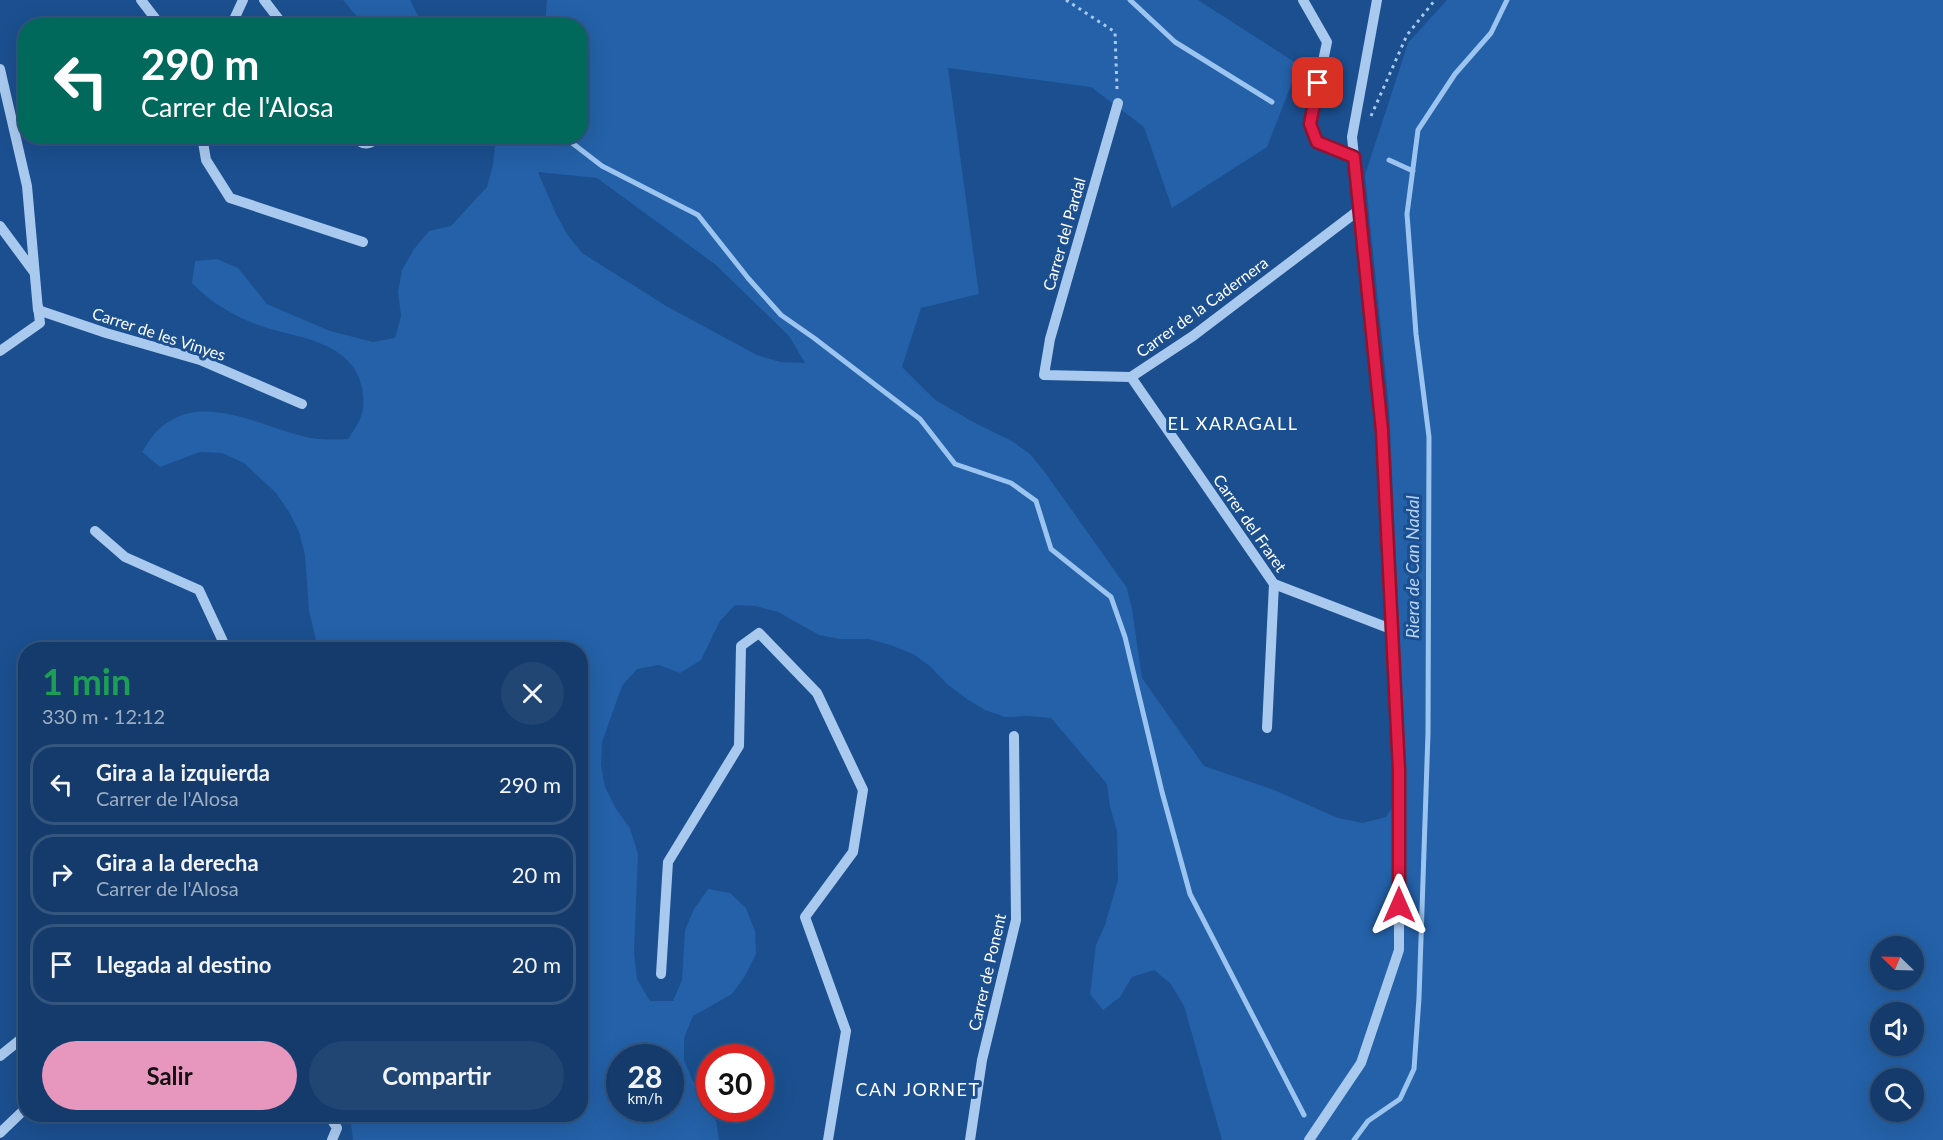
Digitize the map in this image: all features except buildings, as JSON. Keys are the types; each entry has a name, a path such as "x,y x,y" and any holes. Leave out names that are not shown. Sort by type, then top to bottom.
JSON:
{"street":[{"path":"141,0 155,18"},
{"path":"235,18 243,0"},
{"path":"264,0 278,18"},
{"path":"1302,0 1327,42 1310,124 1317,142 1354,157"},
{"path":"1309,1140 1360,1063 1399,950 1399,770 1382,431 1352,137 1377,0"},
{"path":"0,69 27,186 38,310"},
{"name":"Carrer del Pardal","path":"1044,375 1050,339 1118,103"},
{"path":"203,144 206,160 230,198 363,242"},
{"name":"Carrer de la Cadernera","path":"1044,375 1131,377 1192,336 1359,210"},
{"path":"0,226 33,272 40,323 0,351"},
{"name":"Carrer de les Vinyes","path":"38,310 106,333 200,360 302,404"},
{"name":"Carrer del Fraret","path":"1131,377 1274,584 1391,629"},
{"path":"95,531 125,557 199,590 223,642"},
{"path":"1267,729 1274,584"},
{"path":"661,974 668,862 739,746 741,646 759,633 817,693 863,790 853,852 805,916 846,1031 828,1140"},
{"name":"Carrer de Ponent","path":"970,1140 982,1060 1016,920 1014,736"},
{"path":"0,1056 18,1041"},
{"path":"0,1133 18,1116"},
{"path":"332,1140 337,1128 333,1122"}],"path":[{"path":"1066,0 1115,32 1118,103"},
{"path":"1371,117 1407,35 1435,0"}],"shaded area":[{"path":"343,0 410,0 419,18 358,18"},
{"path":"547,0 1198,0 1299,65 1267,147 1172,208 1144,127 1091,87 948,68 979,294 921,308 902,367 934,399 1012,441 1030,454 1044,471 1127,588 1142,678 1204,766 1274,790 1338,818 1363,823 1386,817 1401,796 1405,757 1389,407 1365,175 1408,43 1447,0 1943,0 1943,1140 1222,1140 1184,1006 1171,984 1154,970 1132,977 1120,997 1103,1010 1090,994 1096,945 1105,925 1118,880 1117,831 1110,807 1107,784 1051,718 1005,717 985,710 947,684 931,667 913,654 869,639 840,639 819,635 778,612 756,606 735,605 720,621 701,660 680,673 659,665 637,669 622,686 602,742 601,765 605,787 616,809 630,828 638,854 634,952 637,979 650,1001 673,1001 682,980 685,930 694,909 708,889 730,893 746,908 755,931 756,954 745,976 732,994 693,1016 684,1038 684,1044 606,1044 606,1122 684,1122 684,1060 696,1086 696,1122 716,1122 719,1140 353,1140 351,1122 588,1122 588,642 316,642 309,611 305,555 299,532 276,493 244,463 222,453 200,452 160,467 142,452 155,433 171,420 189,413 207,411 226,414 308,437 348,439 363,410 362,388 357,373 349,361 325,345 256,324 217,304 192,283 195,261 217,259 238,268 267,304 330,331 373,342 395,338 401,316 398,292 402,270 414,249 429,231 451,226 487,187 495,144 588,144 588,18 546,18","holes":["538,172 597,178 716,265 789,336 805,363 780,362 757,355 668,307 582,253 567,234 556,214"]}],"waterway":[{"path":"1130,0 1175,42 1272,102"},
{"name":"Riera de Can Nadal","path":"1354,1140 1368,1121 1400,1099 1414,1069 1419,998 1428,733 1429,437 1416,334 1407,214 1418,130 1455,74 1491,33 1507,0"},
{"path":"573,144 602,166 698,215 781,315 920,419 955,464 1011,483 1036,501 1051,549 1111,597 1125,637 1162,792 1190,894 1304,1115"},
{"path":"1389,160 1413,171"}],"district":[{"name":"EL XARAGALL","path":"1233,424"},
{"name":"CAN JORNET","path":"918,1090"}],"route":[{"path":"1318,83 1310,124 1317,142 1354,157 1382,431 1399,770 1399,905"}]}
